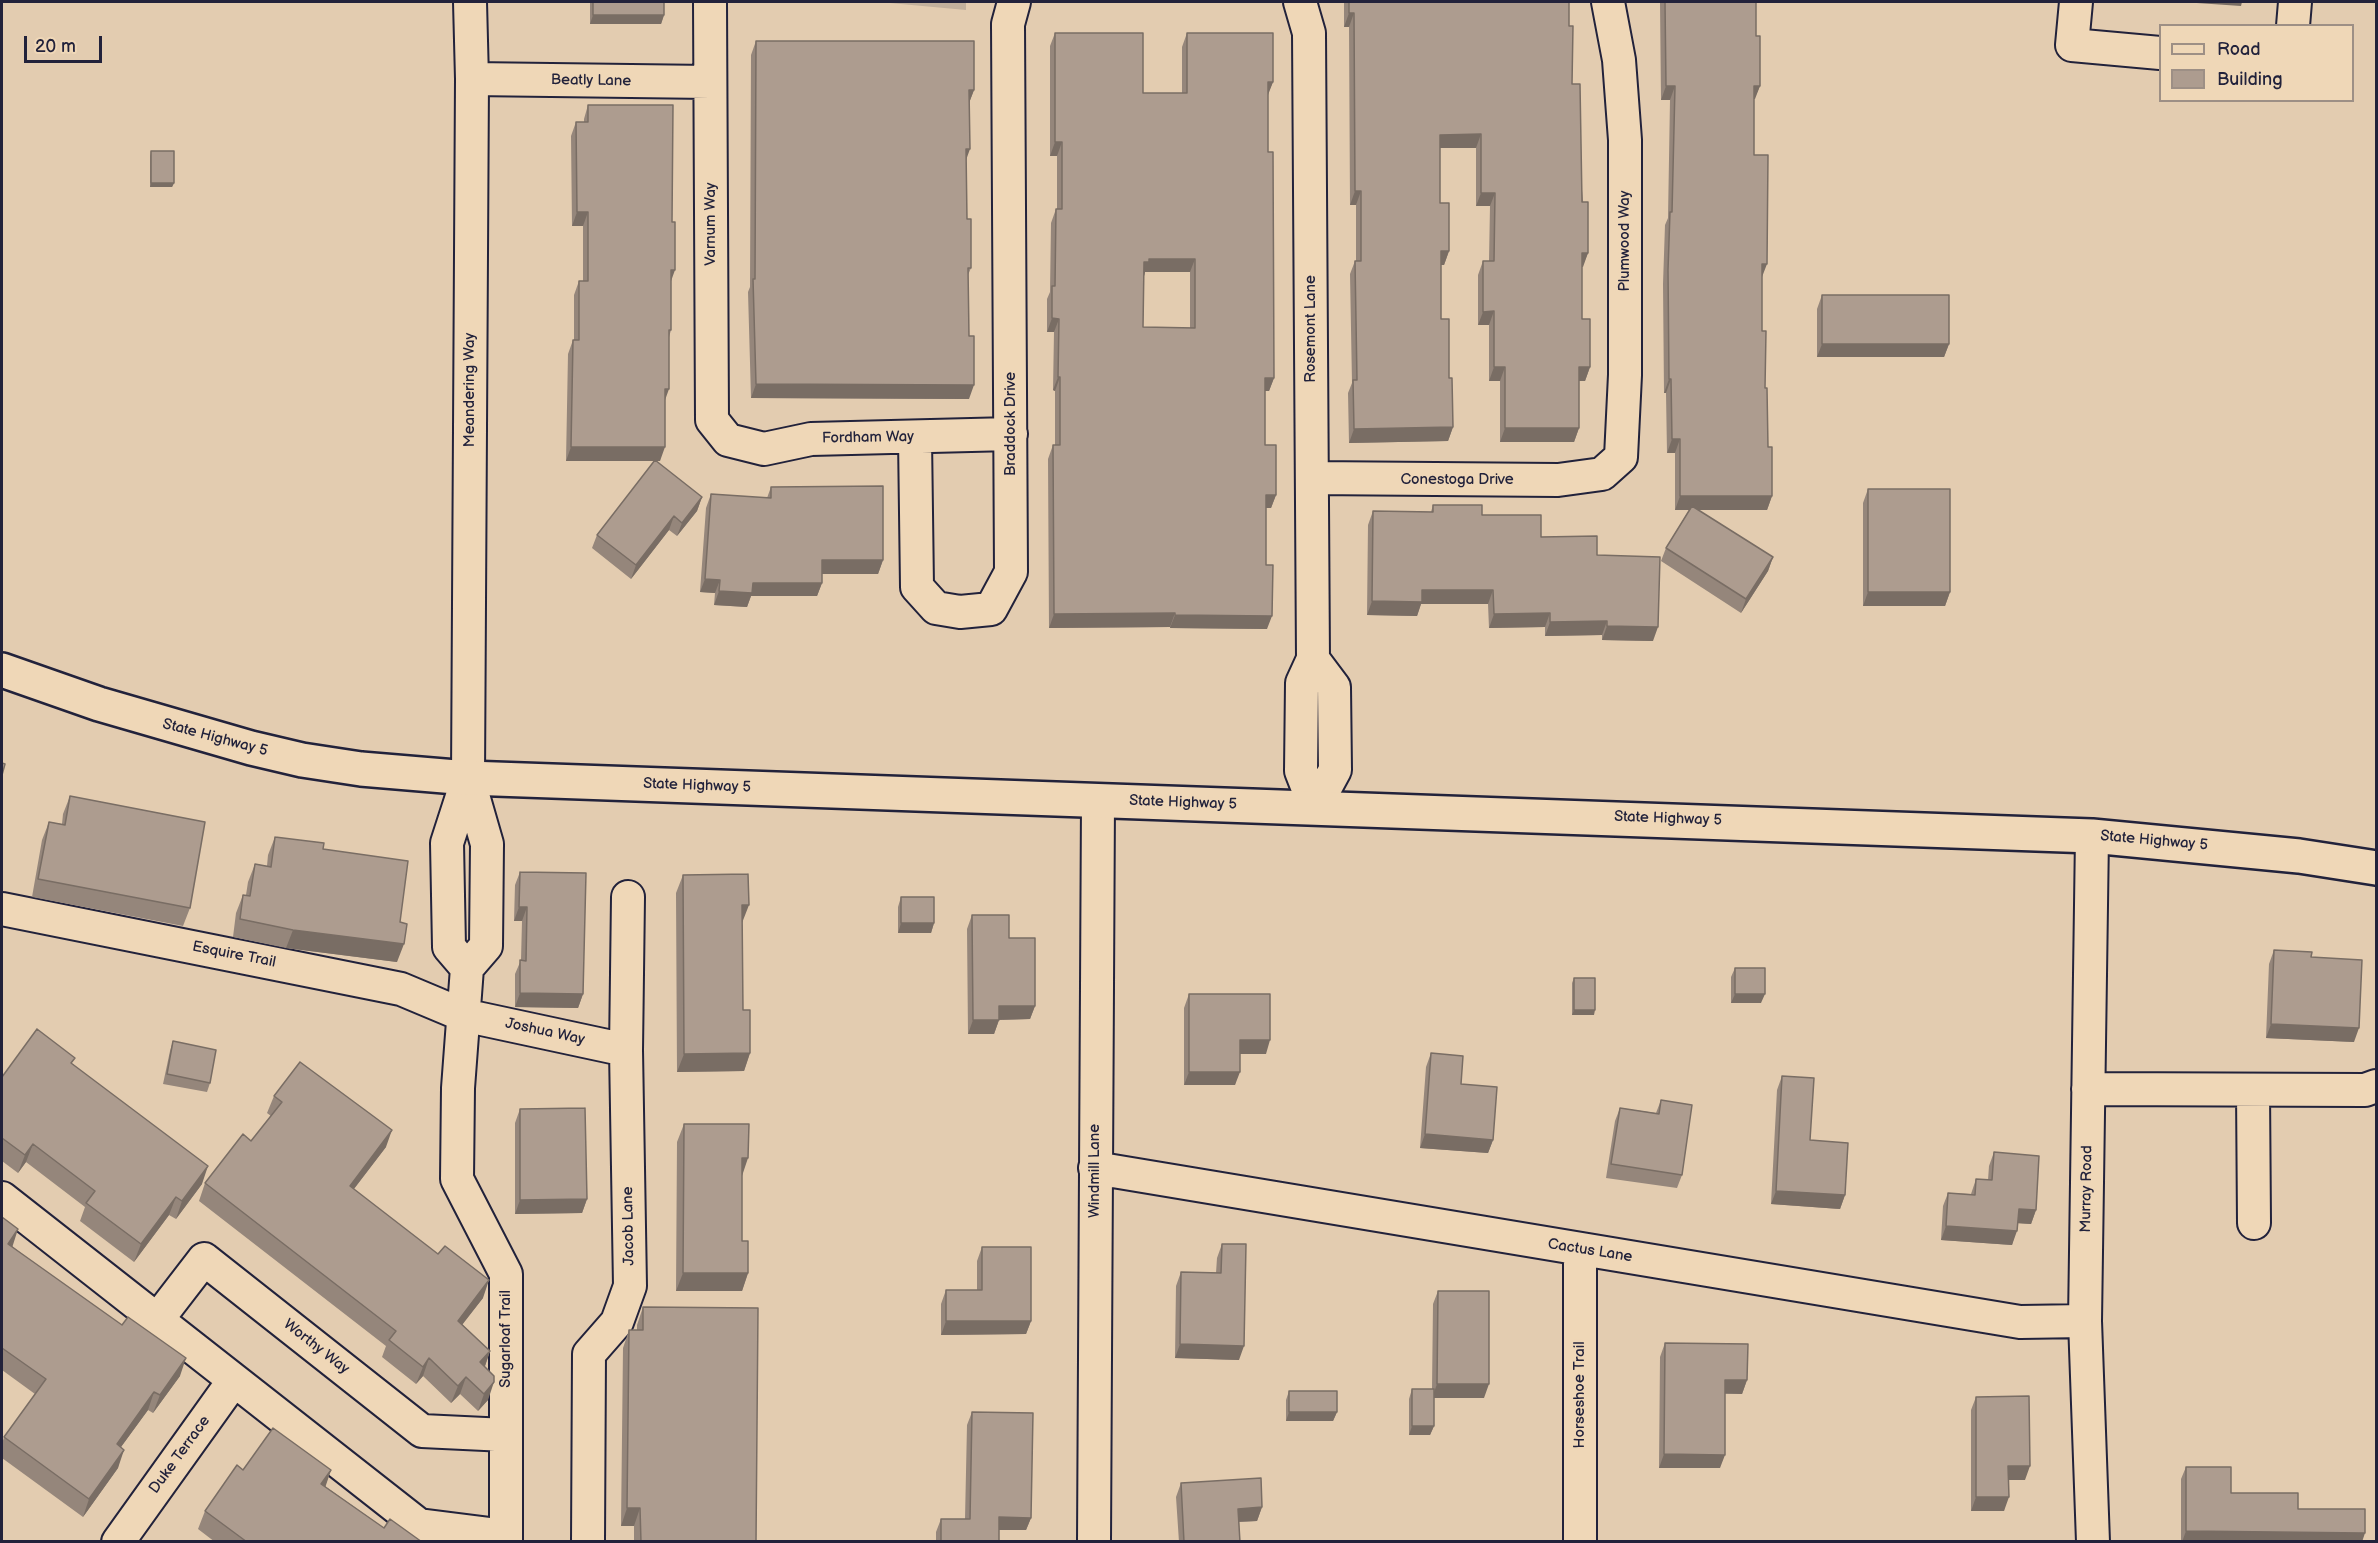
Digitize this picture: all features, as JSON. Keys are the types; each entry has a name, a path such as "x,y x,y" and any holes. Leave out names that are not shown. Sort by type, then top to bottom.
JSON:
{"main road":[{"name":"State Highway 5","path":"2,669 44,686 162,724 292,758 361,769 468,778 2092,836 2299,856 2376,867"}],"street":[{"name":"Meandering Way","path":"468,778 472,80 470,2"},
{"name":"Varnum Way","path":"710,2 712,420 728,440"},
{"name":"Braddock Drive","path":"915,438 917,586 936,608 960,612 991,609 1011,572 1008,24 1014,2"},
{"name":"Rosemont Lane","path":"1300,2 1309,33 1313,659 1302,683 1301,771 1315,807"},
{"name":"Plumwood Way","path":"1602,474 1621,457 1625,375 1625,140 1619,60 1608,2"},
{"path":"2076,2 2072,45 2159,53"},
{"path":"2293,24 2295,2"},
{"name":"Beatly Lane","path":"472,80 710,82"},
{"name":"Fordham Way","path":"728,440 764,449 811,439 1011,434"},
{"name":"Conestoga Drive","path":"1312,478 1558,480 1602,474"},
{"name":"Sugarloaf Trail","path":"468,778 447,843 448,947 467,968 458,1088 457,1179 506,1274 506,1539"},
{"name":"Windmill Lane","path":"1094,1542 1098,801"},
{"name":"Murray Road","path":"2092,836 2085,1321 2092,1542"},
{"name":"Jacob Lane","path":"588,1542 590,1354 617,1322 638,1306 630,1286 626,1050 628,897"},
{"name":"Esquire Trail","path":"2,909 401,989 463,1015"},
{"name":"Joshua Way","path":"463,1015 626,1050"},
{"path":"2088,1089 2365,1090 2376,1086"},
{"path":"2253,1090 2254,1223"},
{"name":"Cactus Lane","path":"1095,1168 2020,1322 2085,1321"},
{"path":"2,1198 419,1525 506,1539"},
{"name":"Horseshoe Trail","path":"1580,1249 1580,1542"},
{"name":"Worthy Way","path":"157,1320 204,1259 422,1431 506,1435"},
{"name":"Duke Terrace","path":"128,1538 234,1380"}],"shaded area":[{"path":"879,2 966,2 966,10"}],"building":[{"path":"593,2 664,2 664,15 593,15"},
{"path":"1349,2 1569,2 1569,26 1573,26 1572,84 1580,84 1582,202 1588,202 1588,253 1582,253 1582,319 1590,319 1590,367 1579,367 1579,428 1505,428 1505,367 1494,367 1494,311 1483,312 1483,261 1494,261 1495,193 1481,193 1481,134 1440,135 1440,203 1449,203 1449,251 1441,251 1441,319 1449,319 1449,378 1452,378 1453,427 1354,429 1353,380 1357,380 1355,261 1361,261 1361,191 1355,191 1354,13 1349,13"},
{"path":"1665,2 1756,2 1756,36 1760,36 1760,86 1754,86 1754,155 1768,155 1767,264 1762,264 1762,331 1766,331 1765,388 1767,388 1768,447 1772,447 1772,496 1680,496 1680,439 1672,439 1671,379 1669,379 1668,270 1675,86 1666,86"},
{"path":"1055,33 1143,33 1143,93 1187,93 1187,33 1273,33 1273,82 1268,82 1268,152 1273,152 1274,378 1265,378 1265,445 1276,445 1276,495 1266,495 1266,565 1273,565 1272,616 1175,615 1175,613 1054,614 1053,445 1060,445 1060,377 1058,377 1059,319 1052,318 1052,286 1055,286 1056,209 1062,209 1062,142 1055,142","holes":["1149,259 1195,259 1195,328 1143,327 1144,262 1149,262"]},
{"path":"756,41 974,41 974,90 969,90 970,149 966,149 967,219 971,219 971,268 968,268 969,336 974,336 974,385 756,384 753,279 755,279"},
{"path":"588,105 673,105 672,222 675,222 675,270 671,270 669,389 665,389 665,447 571,447 573,340 579,340 579,281 588,281 588,212 577,212 576,122 588,122"},
{"path":"151,151 174,151 174,183 151,183"},
{"path":"1822,295 1949,295 1949,344 1822,344"},
{"path":"655,460 702,497 682,523 674,516 636,565 597,535"},
{"path":"883,486 883,560 822,560 822,583 753,583 752,593 719,591 720,580 705,579 711,494 771,498 771,487"},
{"path":"1868,489 1950,489 1950,592 1868,592"},
{"path":"1433,505 1482,505 1482,515 1541,515 1541,537 1597,536 1597,555 1660,557 1658,627 1607,626 1607,621 1550,622 1550,613 1494,614 1493,590 1422,590 1422,602 1372,601 1373,511 1433,512"},
{"path":"1692,506 1773,557 1746,599 1666,548"},
{"path":"70,796 205,822 190,908 38,879 49,822 65,825"},
{"path":"275,837 324,843 323,849 408,861 400,922 407,924 404,944 293,930 240,919 243,895 250,896 255,864 271,867"},
{"path":"520,872 586,873 583,994 520,993 520,960 526,961 527,907 519,907"},
{"path":"748,874 749,905 742,905 743,1010 750,1010 750,1053 684,1054 683,875"},
{"path":"901,897 934,897 934,923 901,923"},
{"path":"972,915 1009,915 1009,938 1035,938 1035,1006 999,1006 999,1020 973,1020"},
{"path":"2274,950 2312,952 2311,957 2362,960 2359,1028 2271,1024"},
{"path":"1735,968 1765,968 1765,994 1735,994"},
{"path":"1574,978 1595,978 1595,1010 1574,1010"},
{"path":"1189,994 1270,994 1270,1040 1240,1040 1240,1072 1189,1072"},
{"path":"37,1029 75,1058 71,1063 208,1166 182,1201 176,1197 141,1244 86,1203 95,1191 33,1144 25,1155 2,1138 2,1077"},
{"path":"173,1041 216,1050 210,1083 167,1074"},
{"path":"1431,1053 1463,1056 1461,1084 1497,1087 1493,1140 1425,1134"},
{"path":"300,1062 392,1130 350,1186 438,1254 445,1246 489,1280 458,1321 490,1351 480,1362 494,1376 494,1382 484,1394 466,1377 458,1386 429,1358 423,1367 389,1340 396,1331 205,1183 243,1134 251,1141 282,1102 274,1096"},
{"path":"1782,1076 1814,1078 1810,1140 1848,1143 1845,1195 1776,1191"},
{"path":"1661,1100 1692,1105 1682,1175 1611,1164 1620,1108 1659,1114"},
{"path":"585,1108 587,1199 520,1200 520,1109"},
{"path":"684,1124 749,1124 748,1158 742,1158 742,1241 748,1241 748,1273 683,1273"},
{"path":"1994,1152 2039,1156 2036,1210 2019,1209 2017,1231 1946,1226 1948,1193 1975,1195 1976,1179 1992,1180"},
{"path":"2,1217 18,1229 8,1244 122,1325 128,1317 186,1358 160,1395 154,1392 117,1444 124,1450 89,1499 4,1437 46,1379 2,1348"},
{"path":"1222,1244 1246,1244 1244,1346 1180,1344 1181,1272 1221,1273"},
{"path":"982,1247 1031,1247 1031,1321 946,1321 946,1290 982,1290"},
{"path":"1438,1291 1489,1291 1489,1384 1437,1384"},
{"path":"643,1307 758,1308 756,1542 641,1542 640,1508 627,1508 629,1330 643,1330"},
{"path":"1665,1343 1748,1344 1747,1380 1725,1380 1725,1455 1664,1454"},
{"path":"1412,1389 1434,1389 1434,1426 1412,1426"},
{"path":"1289,1391 1337,1391 1337,1412 1289,1412"},
{"path":"2029,1396 2030,1466 2008,1466 2009,1497 1976,1497 1976,1397"},
{"path":"972,1412 1033,1413 1031,1518 999,1517 999,1542 941,1542 941,1519 970,1519"},
{"path":"273,1428 331,1470 321,1484 384,1528 390,1519 422,1542 247,1542 205,1511 237,1465 243,1470"},
{"path":"2186,1467 2231,1467 2231,1493 2298,1493 2298,1509 2365,1509 2365,1533 2186,1531"},
{"path":"1261,1478 1262,1507 1238,1509 1240,1542 1184,1542 1181,1483"}]}
